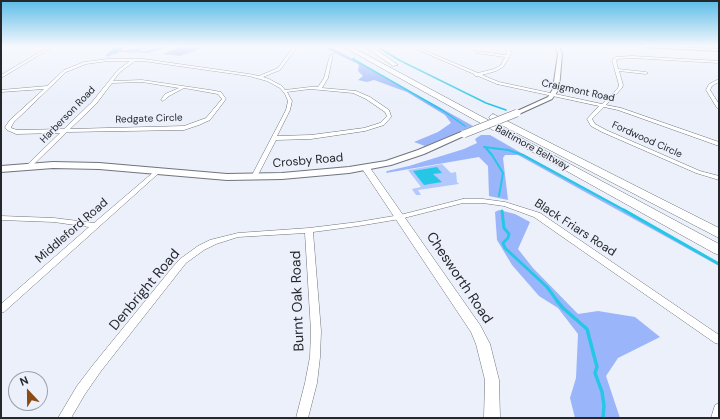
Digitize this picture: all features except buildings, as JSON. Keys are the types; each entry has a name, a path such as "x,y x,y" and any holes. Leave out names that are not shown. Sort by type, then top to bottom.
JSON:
{"highway":[{"name":"Baltimore Beltway","path":"380,66 719,250"},
{"name":"Baltimore Beltway","path":"394,66 719,234"},
{"path":"397,66 405,71"}],"main road":[{"path":"552,95 556,88 559,66"},
{"name":"Crosby Road","path":"1,169 29,166 99,166 220,176 254,177 326,173 388,163 421,152 538,104 552,95"}],"street":[{"path":"1,77 20,66"},
{"path":"66,131 24,132 9,129 8,127 12,121 67,69 77,66"},
{"name":"Harberson Road","path":"29,166 94,103 122,68 126,66"},
{"path":"180,66 260,77 284,90 289,98 290,106 254,177"},
{"path":"260,77 279,69 282,66"},
{"path":"319,89 326,78 329,66"},
{"name":"Craigmont Road","path":"455,66 506,86 603,105 644,117 719,144"},
{"path":"476,75 499,68 502,66"},
{"path":"603,105 620,88 616,66"},
{"path":"617,70 646,73"},
{"path":"719,80 710,85 708,90 719,107"},
{"name":"Redgate Circle","path":"66,131 184,128 208,119 224,99 222,95 216,92 183,87 142,81 111,82"},
{"path":"1,91 48,87"},
{"path":"163,100 167,95 183,87"},
{"path":"274,138 311,137 365,129 382,124 389,116 384,109 359,94 305,88 284,90"},
{"name":"Fordwood Circle","path":"603,105 589,119 594,125 698,172 719,178"},
{"name":"Chesworth Road","path":"366,167 467,314 484,344 492,380 492,418"},
{"name":"Middleford Road","path":"1,309 5,302 96,226 158,171"},
{"name":"Black Friars Road","path":"400,217 473,200 505,204 526,210 548,222 719,340"},
{"name":"Denbright Road","path":"64,418 81,390 97,368 175,270 191,254 213,242 238,235 309,230 400,217"},
{"path":"1,218 54,220 96,226"},
{"name":"Burnt Oak Road","path":"302,418 311,383 315,357 316,331 309,230"},
{"path":"717,418 719,409"}],"shaded area":[{"path":"359,66 364,66 473,126 425,146 414,142 438,132 451,123 445,115 407,92 374,80 367,82 358,80 363,76 358,71"},
{"path":"481,135 490,135 694,249 719,264 719,266 518,155 505,155 503,158 508,200 489,196 488,166 479,157 386,173 387,171 409,166 464,149 477,143 475,139"},
{"path":"442,164 451,173 456,172 457,182 459,184 418,190 421,195 416,195 412,189 421,187 408,170"},
{"path":"437,167 442,173 433,174 442,182 424,185 413,171"},
{"path":"499,210 515,214 530,222 518,249 533,268 578,314 598,311 635,317 660,337 618,358 606,376 620,418 575,418 570,398 576,378 578,334 558,308 539,296 512,265 497,240 495,212"}],"waterway":[{"path":"364,66 442,110 465,126"},
{"path":"410,66 486,103 506,110"},
{"path":"485,147 508,150 523,155 626,211"},
{"path":"485,147 503,173 499,196"},
{"path":"624,210 719,264"},
{"path":"502,211 504,228 509,234 508,238 503,243 505,248 547,287 558,302"},
{"path":"557,301 587,329 597,367 595,373 602,392 604,406 603,418"}]}
